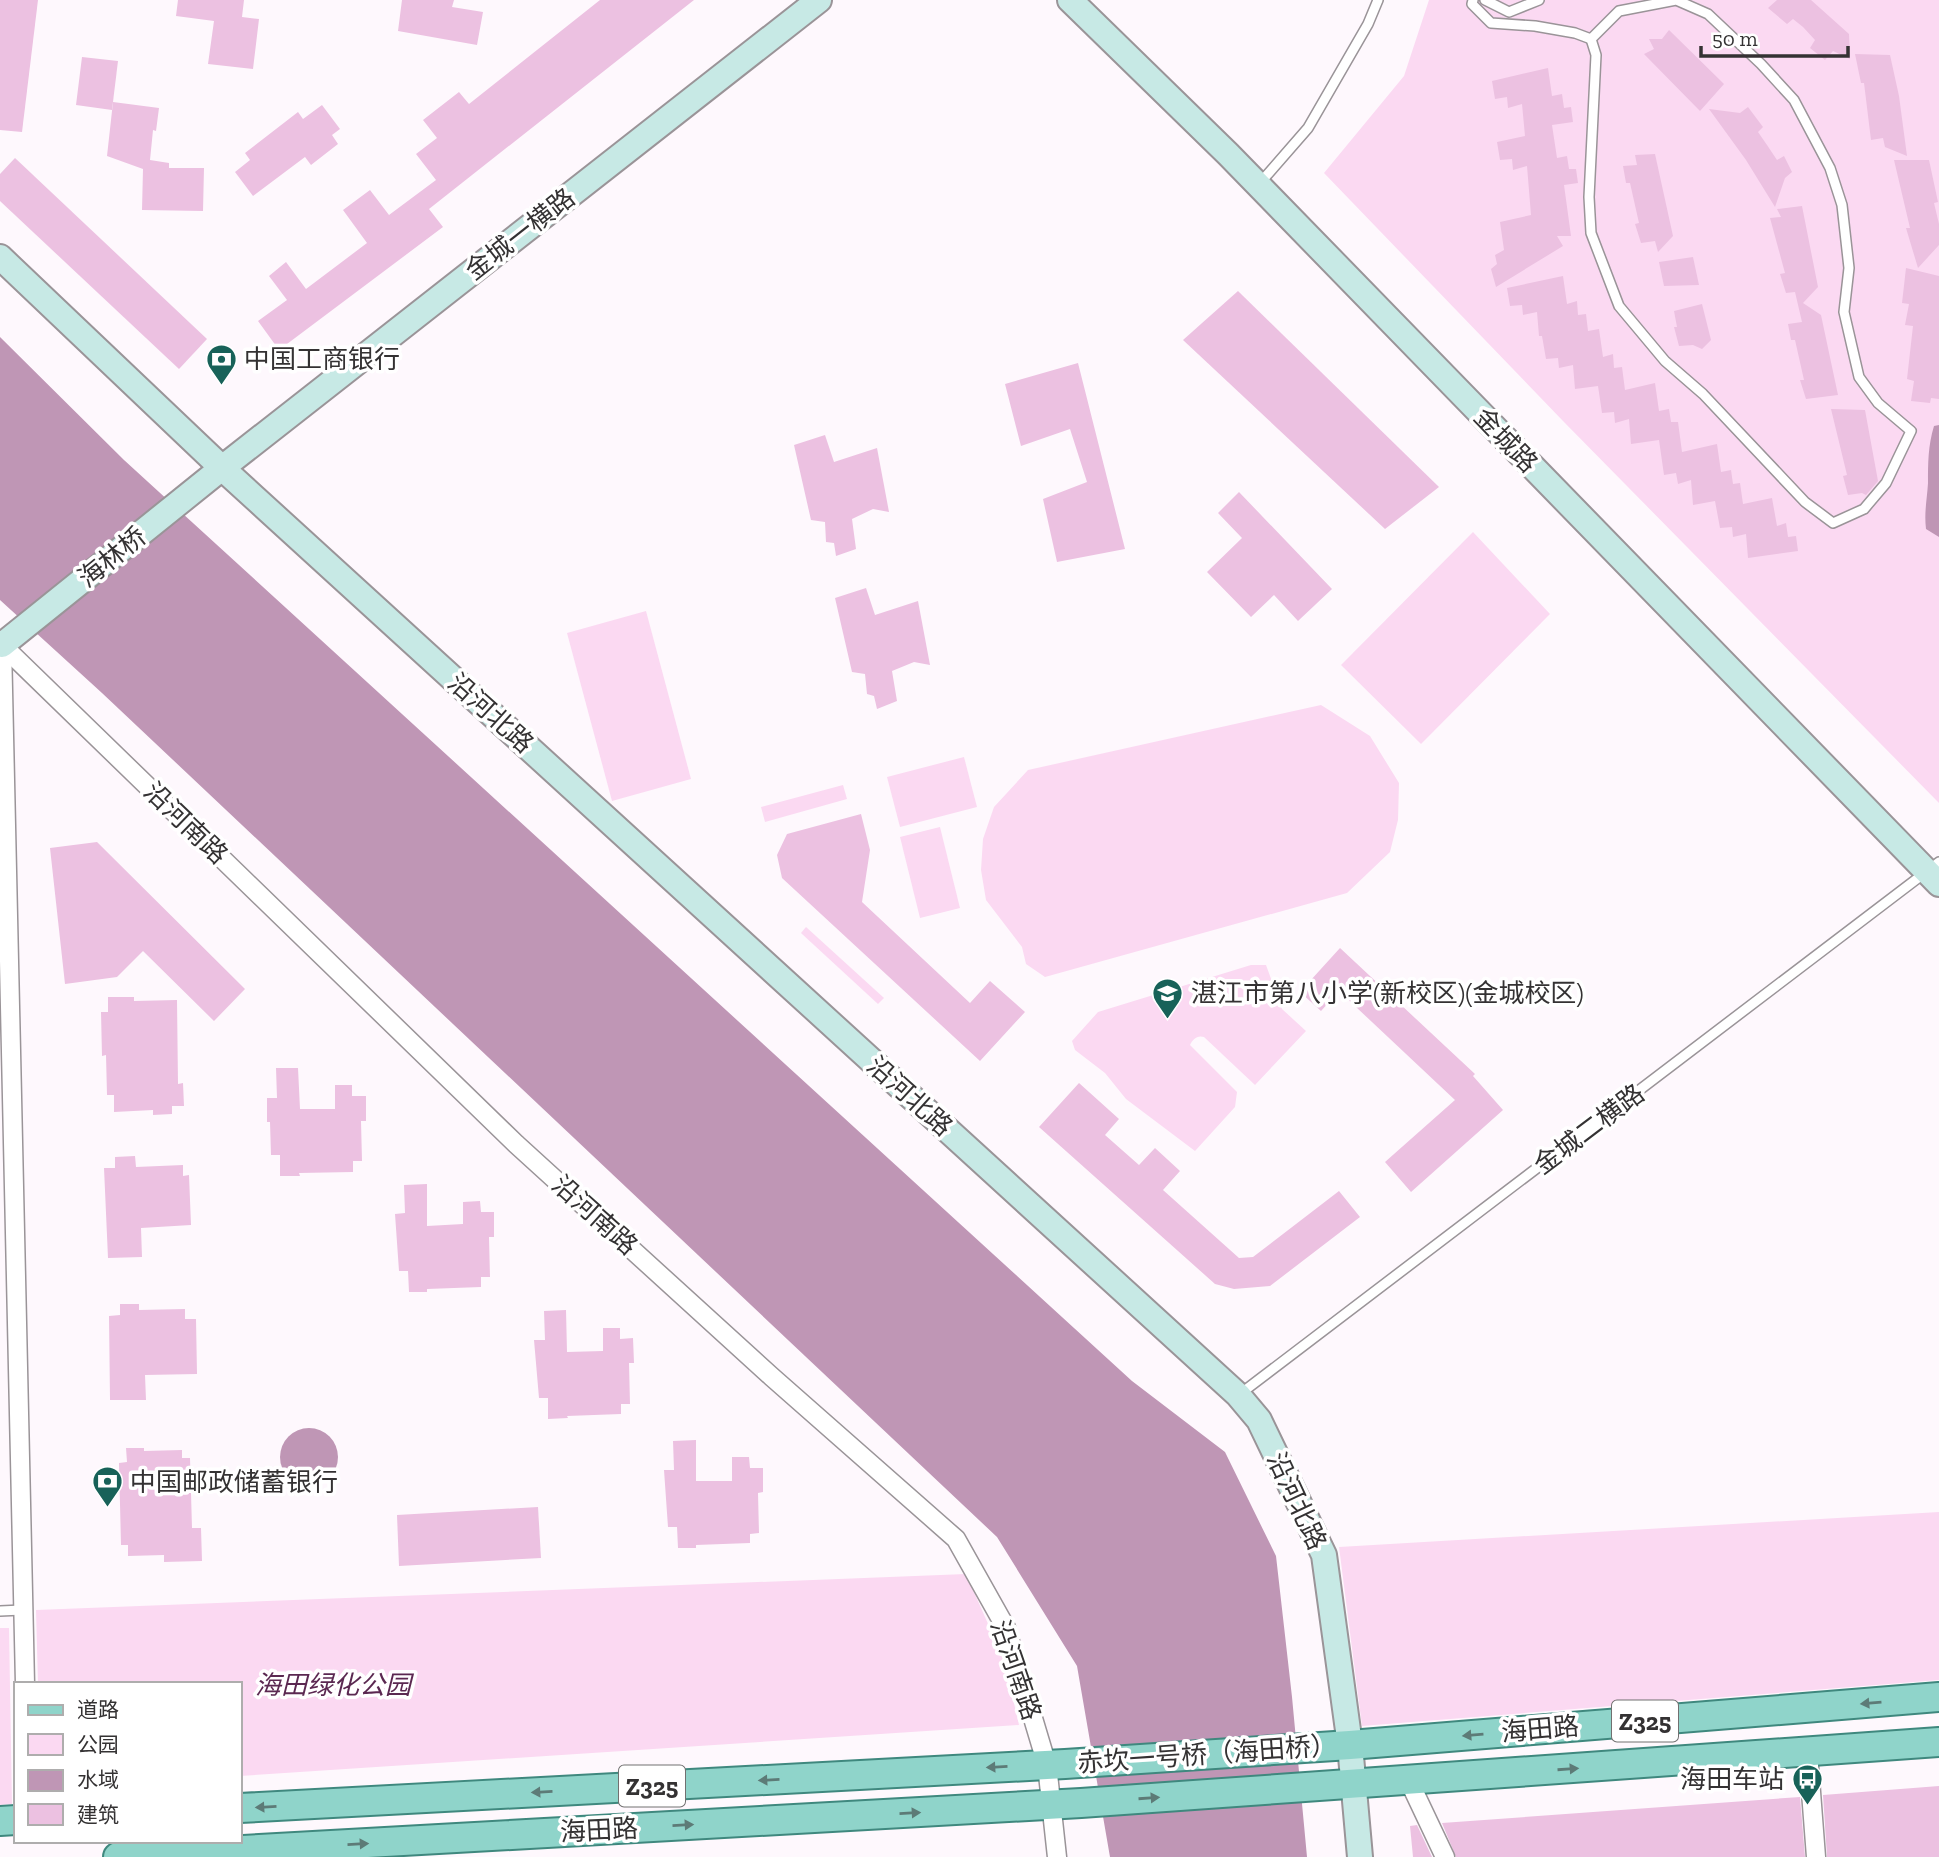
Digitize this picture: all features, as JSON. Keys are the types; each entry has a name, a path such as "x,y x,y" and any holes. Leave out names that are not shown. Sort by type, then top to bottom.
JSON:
{"main road":[{"name":"海田路","path":"1350,1745 1939,1697"},
{"name":"海田路","path":"1353,1784 1939,1742"},
{"name":"赤坎一号桥（海田桥）","path":"1056,1764 1350,1745"},
{"name":"海田路","path":"242,1808 1056,1764"},
{"name":"赤坎一号桥（海田桥）","path":"1081,1803 1353,1784"},
{"name":"海田路","path":"118,1857 1081,1803"}],"street":[{"name":"金城一横路","path":"222,468 819,0"},
{"name":"金城路","path":"1070,0 1258,185 1935,873"},
{"name":"沿河北路","path":"0,257 222,468 1238,1395 1259,1420 1324,1555 1350,1745 1360,1857"},
{"name":"海林桥","path":"1,644 222,468"},
{"path":"1,644 25,1682"},
{"name":"沿河南路","path":"1,644 516,1144 956,1539 1006,1628 1056,1764 1052,1805 1057,1857"},
{"path":"1808,1753 1816,1857"},
{"path":"1408,1779 1445,1857"}],"lane":[{"path":"1258,185 1308,128 1368,24 1378,0"},
{"path":"1473,0 1472,4 1491,23 1535,26 1591,39"},
{"path":"1485,0 1509,12 1539,0"},
{"path":"1676,0 1708,13 1794,100 1829,168 1842,205 1849,268 1844,312 1859,377 1878,403 1911,431 1886,483 1864,509 1833,523 1805,502 1711,402 1665,361 1619,306 1591,233 1589,197 1596,55 1591,39 1619,11 1676,0"},
{"name":"金城二横路","path":"1238,1395 1935,873"},
{"path":"0,1611 22,1610"}],"green space":[{"path":"1429,0 1939,0 1939,803 1563,421 1324,173 1404,76"},
{"path":"1473,532 1550,614 1421,744 1341,665"},
{"path":"646,611 691,779 612,801 567,633"},
{"path":"1321,705 1370,736 1399,783 1398,820 1390,852 1347,893 1045,977 1026,964 1022,947 986,900 981,870 983,839 994,807 1028,770"},
{"path":"964,757 977,807 900,827 887,777"},
{"path":"843,785 847,799 765,822 761,807"},
{"path":"940,827 960,908 920,918 900,837"},
{"path":"806,927 884,998 878,1004 801,933"},
{"path":"1251,965 1266,965 1282,1009 1306,1031 1255,1085 1204,1037 1194,1039 1190,1045 1237,1092 1235,1107 1195,1151 1126,1099 1105,1073 1075,1050 1072,1041 1098,1012"},
{"path":"1939,1512 1939,1680 1362,1726 1339,1547"},
{"name":"海田绿化公园","path":"966,1574 1004,1660 1019,1725 242,1776 242,1682 38,1682 36,1610"},
{"path":"0,1628 9,1628 12,1804 0,1805"}],"water":[{"path":"0,337 124,460 1132,1381 1225,1452 1276,1556 1307,1857 1110,1857 1077,1666 997,1537 0,600"},
{"path":"1939,425 1939,537 1926,529 1925,517 1929,448 1934,426"},
{"path":"309,1428 325,1433 333,1441 338,1457 333,1473 325,1481 309,1486 293,1481 285,1473 280,1457 285,1441 293,1433"}],"building":[{"path":"0,0 38,0 22,132 0,130"},
{"path":"178,0 244,0 242,17 259,19 253,69 208,64 214,21 176,16"},
{"path":"402,0 454,0 452,7 483,12 477,45 398,31"},
{"path":"600,0 694,0 429,209 443,227 279,350 258,321 287,300 269,276 286,262 306,289 367,243 343,210 370,190 389,215 436,180 416,154 437,138 423,120 459,92 469,104"},
{"path":"1777,0 1811,0 1849,34 1850,59 1833,51 1825,60 1810,48 1815,40 1803,27 1793,19 1787,24 1768,8"},
{"path":"1669,30 1724,84 1700,111 1644,54 1654,49 1649,39 1662,39"},
{"path":"1855,54 1890,55 1907,156 1885,147 1883,138 1871,140 1864,83 1861,83"},
{"path":"82,57 118,61 112,110 76,105"},
{"path":"1548,68 1552,96 1562,94 1564,108 1571,107 1573,122 1552,125 1557,158 1567,156 1569,169 1576,169 1578,183 1564,185 1571,236 1557,236 1563,246 1496,287 1491,269 1497,264 1495,255 1504,250 1500,222 1531,215 1527,166 1513,170 1512,159 1500,160 1497,142 1525,136 1522,104 1508,108 1507,97 1495,99 1492,81"},
{"path":"113,102 159,108 156,131 153,130 150,160 169,163 169,168 204,168 203,211 142,210 143,169 107,156"},
{"path":"322,105 340,129 332,135 338,144 311,165 305,157 253,196 235,172 250,160 245,153 298,112 303,119"},
{"path":"1748,107 1763,127 1758,132 1777,160 1784,156 1792,172 1785,178 1775,207 1746,160 1709,109 1740,113"},
{"path":"1655,154 1673,236 1658,252 1655,241 1641,243 1635,224 1639,223 1630,183 1626,183 1623,166 1637,165 1635,155"},
{"path":"15,158 207,339 179,369 0,201 0,174"},
{"path":"1894,160 1929,160 1938,202 1934,203 1939,224 1939,245 1918,268 1906,228 1910,228"},
{"path":"1802,206 1818,287 1803,303 1821,315 1838,395 1806,399 1800,380 1804,380 1795,340 1791,340 1788,324 1802,322 1795,292 1786,293 1780,274 1785,273 1770,218 1781,217 1777,209"},
{"path":"1693,257 1699,285 1664,286 1659,262"},
{"path":"1906,268 1939,276 1939,399 1931,398 1930,403 1911,401 1914,381 1907,379 1913,326 1905,325 1909,304 1902,303"},
{"path":"1563,276 1567,304 1577,301 1578,315 1586,314 1588,331 1599,329 1603,357 1613,354 1614,368 1622,367 1625,390 1655,383 1659,411 1669,409 1671,422 1678,422 1682,452 1717,444 1721,472 1731,470 1733,484 1740,483 1743,504 1772,498 1777,526 1786,523 1788,537 1796,536 1798,551 1748,558 1746,534 1733,537 1732,527 1720,528 1715,501 1693,505 1691,480 1678,484 1676,473 1664,475 1659,440 1631,444 1629,419 1615,423 1614,412 1602,413 1598,386 1575,389 1573,365 1559,368 1558,358 1546,359 1542,336 1539,336 1537,312 1523,315 1522,305 1510,306 1507,288"},
{"path":"1238,291 1439,487 1385,529 1183,340"},
{"path":"1702,304 1711,340 1702,349 1693,345 1679,346 1674,327 1677,327 1674,311"},
{"path":"1078,363 1125,549 1057,562 1043,499 1087,482 1070,429 1021,446 1005,384"},
{"path":"1831,409 1865,410 1878,481 1866,495 1848,495 1843,476 1847,475"},
{"path":"825,435 834,462 877,448 889,512 873,509 852,519 856,549 836,556 834,543 826,542 825,522 811,520 794,445"},
{"path":"1239,492 1332,589 1298,621 1274,595 1251,617 1207,572 1242,538 1218,513"},
{"path":"866,588 875,615 918,601 930,665 914,662 892,671 897,701 877,709 874,696 867,694 865,674 852,672 835,598"},
{"path":"861,814 870,850 862,902 970,1003 990,981 1025,1012 980,1061 782,878 777,855 787,834"},
{"path":"97,842 245,989 214,1021 143,951 117,977 65,984 50,848"},
{"path":"1340,948 1475,1074 1473,1076 1503,1110 1411,1192 1385,1162 1455,1100 1339,991 1321,1011 1300,992"},
{"path":"108,997 134,997 134,1001 177,1000 178,1084 183,1083 184,1106 172,1106 172,1114 153,1115 153,1110 114,1112 114,1095 107,1095 106,1055 102,1056 101,1012 108,1012"},
{"path":"276,1068 298,1068 300,1109 335,1109 335,1085 352,1085 352,1096 366,1096 366,1121 361,1121 362,1161 353,1161 353,1172 280,1176 280,1155 271,1155 270,1122 267,1122 267,1098 277,1098"},
{"path":"1079,1083 1119,1119 1105,1135 1139,1165 1155,1148 1180,1171 1163,1190 1239,1258 1253,1257 1339,1191 1360,1217 1270,1286 1234,1289 1215,1284 1039,1127"},
{"path":"135,1156 136,1167 183,1165 183,1176 189,1175 191,1225 141,1228 142,1257 108,1258 104,1168 115,1168 115,1157"},
{"path":"427,1184 427,1226 463,1224 463,1202 480,1201 481,1212 494,1212 494,1237 489,1237 490,1277 481,1277 481,1287 409,1292 408,1271 399,1271 395,1214 405,1213 404,1185"},
{"path":"120,1304 139,1304 139,1310 185,1309 185,1319 196,1319 197,1374 145,1375 146,1400 110,1400 109,1316 120,1315"},
{"path":"566,1310 567,1352 603,1351 603,1328 620,1328 620,1339 633,1338 634,1363 629,1363 630,1404 621,1404 621,1414 548,1419 548,1398 539,1398 534,1340 545,1340 544,1311"},
{"path":"696,1440 696,1481 732,1481 732,1457 749,1457 750,1468 763,1468 763,1492 758,1493 759,1533 750,1534 750,1543 678,1548 677,1527 668,1527 664,1470 674,1470 673,1441"},
{"path":"126,1448 144,1448 144,1451 182,1450 182,1458 190,1458 192,1528 201,1528 202,1561 164,1562 164,1555 128,1556 128,1545 121,1545 119,1463 127,1462"},
{"path":"538,1507 541,1558 399,1566 397,1515"},
{"path":"1939,1786 1939,1857 1827,1857 1823,1795"},
{"name":"海田车站","path":"1800,1797 1805,1857 1456,1857 1442,1823"},
{"path":"1417,1825 1432,1857 1413,1857 1410,1826"}],"place":[{"name":"中国工商银行","path":"221,386"},
{"name":"湛江市第八小学(新校区)(金城校区)","path":"1168,1020"},
{"name":"中国邮政储蓄银行","path":"107,1509"},
{"name":"海田车站","path":"1807,1806"}]}
